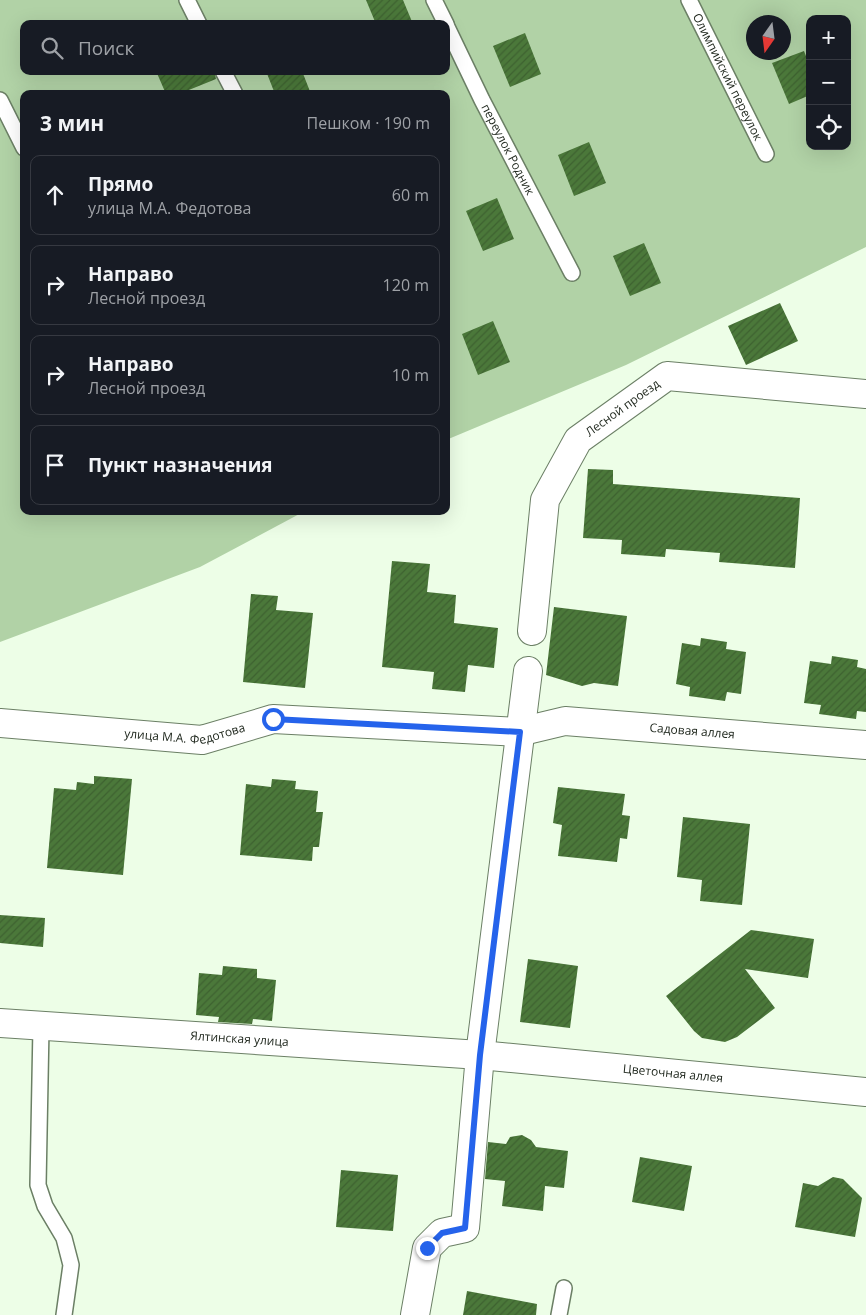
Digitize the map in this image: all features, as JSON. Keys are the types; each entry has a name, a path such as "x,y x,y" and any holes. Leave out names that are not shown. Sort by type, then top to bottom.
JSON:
{"street":[{"name":"Лесной проезд","path":"532,631 545,500 578,440 667,376 866,394"},
{"path":"415,1315 427,1248 442,1233 465,1228 480,1055 528,671"},
{"name":"улица М.А. Федотова","path":"0,723 202,740 273,719 520,732"},
{"name":"Садовая аллея","path":"520,732 565,721 866,745"},
{"name":"Ялтинская улица","path":"0,1023 480,1055"},
{"name":"Цветочная аллея","path":"480,1055 866,1092"}],"lane":[{"path":"187,0 197,20"},
{"name":"переулок Родник","path":"434,0 444,20"},
{"name":"Олимпийский переулок","path":"689,0 766,154"},
{"name":"переулок Родник","path":"450,32 482,100 572,273"},
{"path":"225,75 233,90"},
{"path":"0,100 20,140"},
{"path":"41,1027 38,1185 45,1206 64,1238 71,1265 64,1315"},
{"path":"559,1315 564,1288"}],"green space":[{"path":"0,0 866,0 866,247 626,365 450,438 450,90 20,90 20,515 298,515 200,567 0,642"}],"building":[{"path":"366,0 403,0 411,20 374,20"},
{"path":"525,33 541,74 510,87 493,46"},
{"path":"804,51 806,56 806,97 789,104 772,63 780,60 791,60 791,56"},
{"path":"158,75 215,75 216,79 189,90 164,90"},
{"path":"268,75 304,75 309,90 273,90"},
{"path":"589,142 606,183 574,196 558,155"},
{"path":"497,198 514,239 483,251 466,211"},
{"path":"644,243 661,283 630,296 613,256"},
{"path":"780,303 798,341 746,365 728,326"},
{"path":"493,321 510,362 478,375 462,334"},
{"path":"588,469 613,470 613,484 800,498 795,568 719,562 720,553 666,549 665,557 621,554 622,540 583,538"},
{"path":"392,561 430,564 427,592 456,595 454,623 498,628 494,668 468,665 465,692 432,689 434,672 382,667"},
{"path":"251,594 278,596 276,610 313,613 305,688 243,682"},
{"path":"554,607 627,616 618,686 594,683 582,686 546,675"},
{"path":"701,638 727,642 726,649 746,652 741,694 727,692 725,701 689,696 690,687 676,684 682,643 700,646"},
{"path":"832,656 858,660 857,667 866,669 866,712 857,711 856,719 819,714 821,705 804,703 810,661 831,664"},
{"path":"94,776 132,779 123,875 47,868 54,788 76,790 77,782 94,784"},
{"path":"272,779 296,781 295,789 318,791 316,812 323,812 319,847 313,847 312,861 240,855 246,784 271,787"},
{"path":"558,787 625,794 622,815 630,816 627,839 620,838 617,862 558,856 562,825 553,823"},
{"path":"683,817 750,824 742,905 700,901 702,880 677,877"},
{"path":"0,915 45,918 43,947 0,943"},
{"path":"751,930 814,939 808,978 745,969 775,1008 737,1037 725,1042 702,1038 694,1031 666,996"},
{"path":"528,959 578,966 570,1028 520,1022"},
{"path":"223,966 257,969 257,978 276,980 272,1021 253,1019 252,1024 218,1022 219,1017 196,1015 199,973 222,975"},
{"path":"522,1135 531,1140 536,1147 568,1151 564,1188 545,1186 543,1211 502,1206 505,1181 485,1179 488,1142 506,1144 510,1137"},
{"path":"640,1157 692,1166 684,1211 632,1202"},
{"path":"341,1170 398,1175 393,1231 336,1227"},
{"path":"833,1177 843,1179 862,1198 855,1237 795,1227 803,1183 818,1186"},
{"path":"467,1291 537,1304 536,1315 463,1315"}],"route":[{"path":"273,719 520,732 480,1055 465,1228 442,1233 427,1248"}]}
